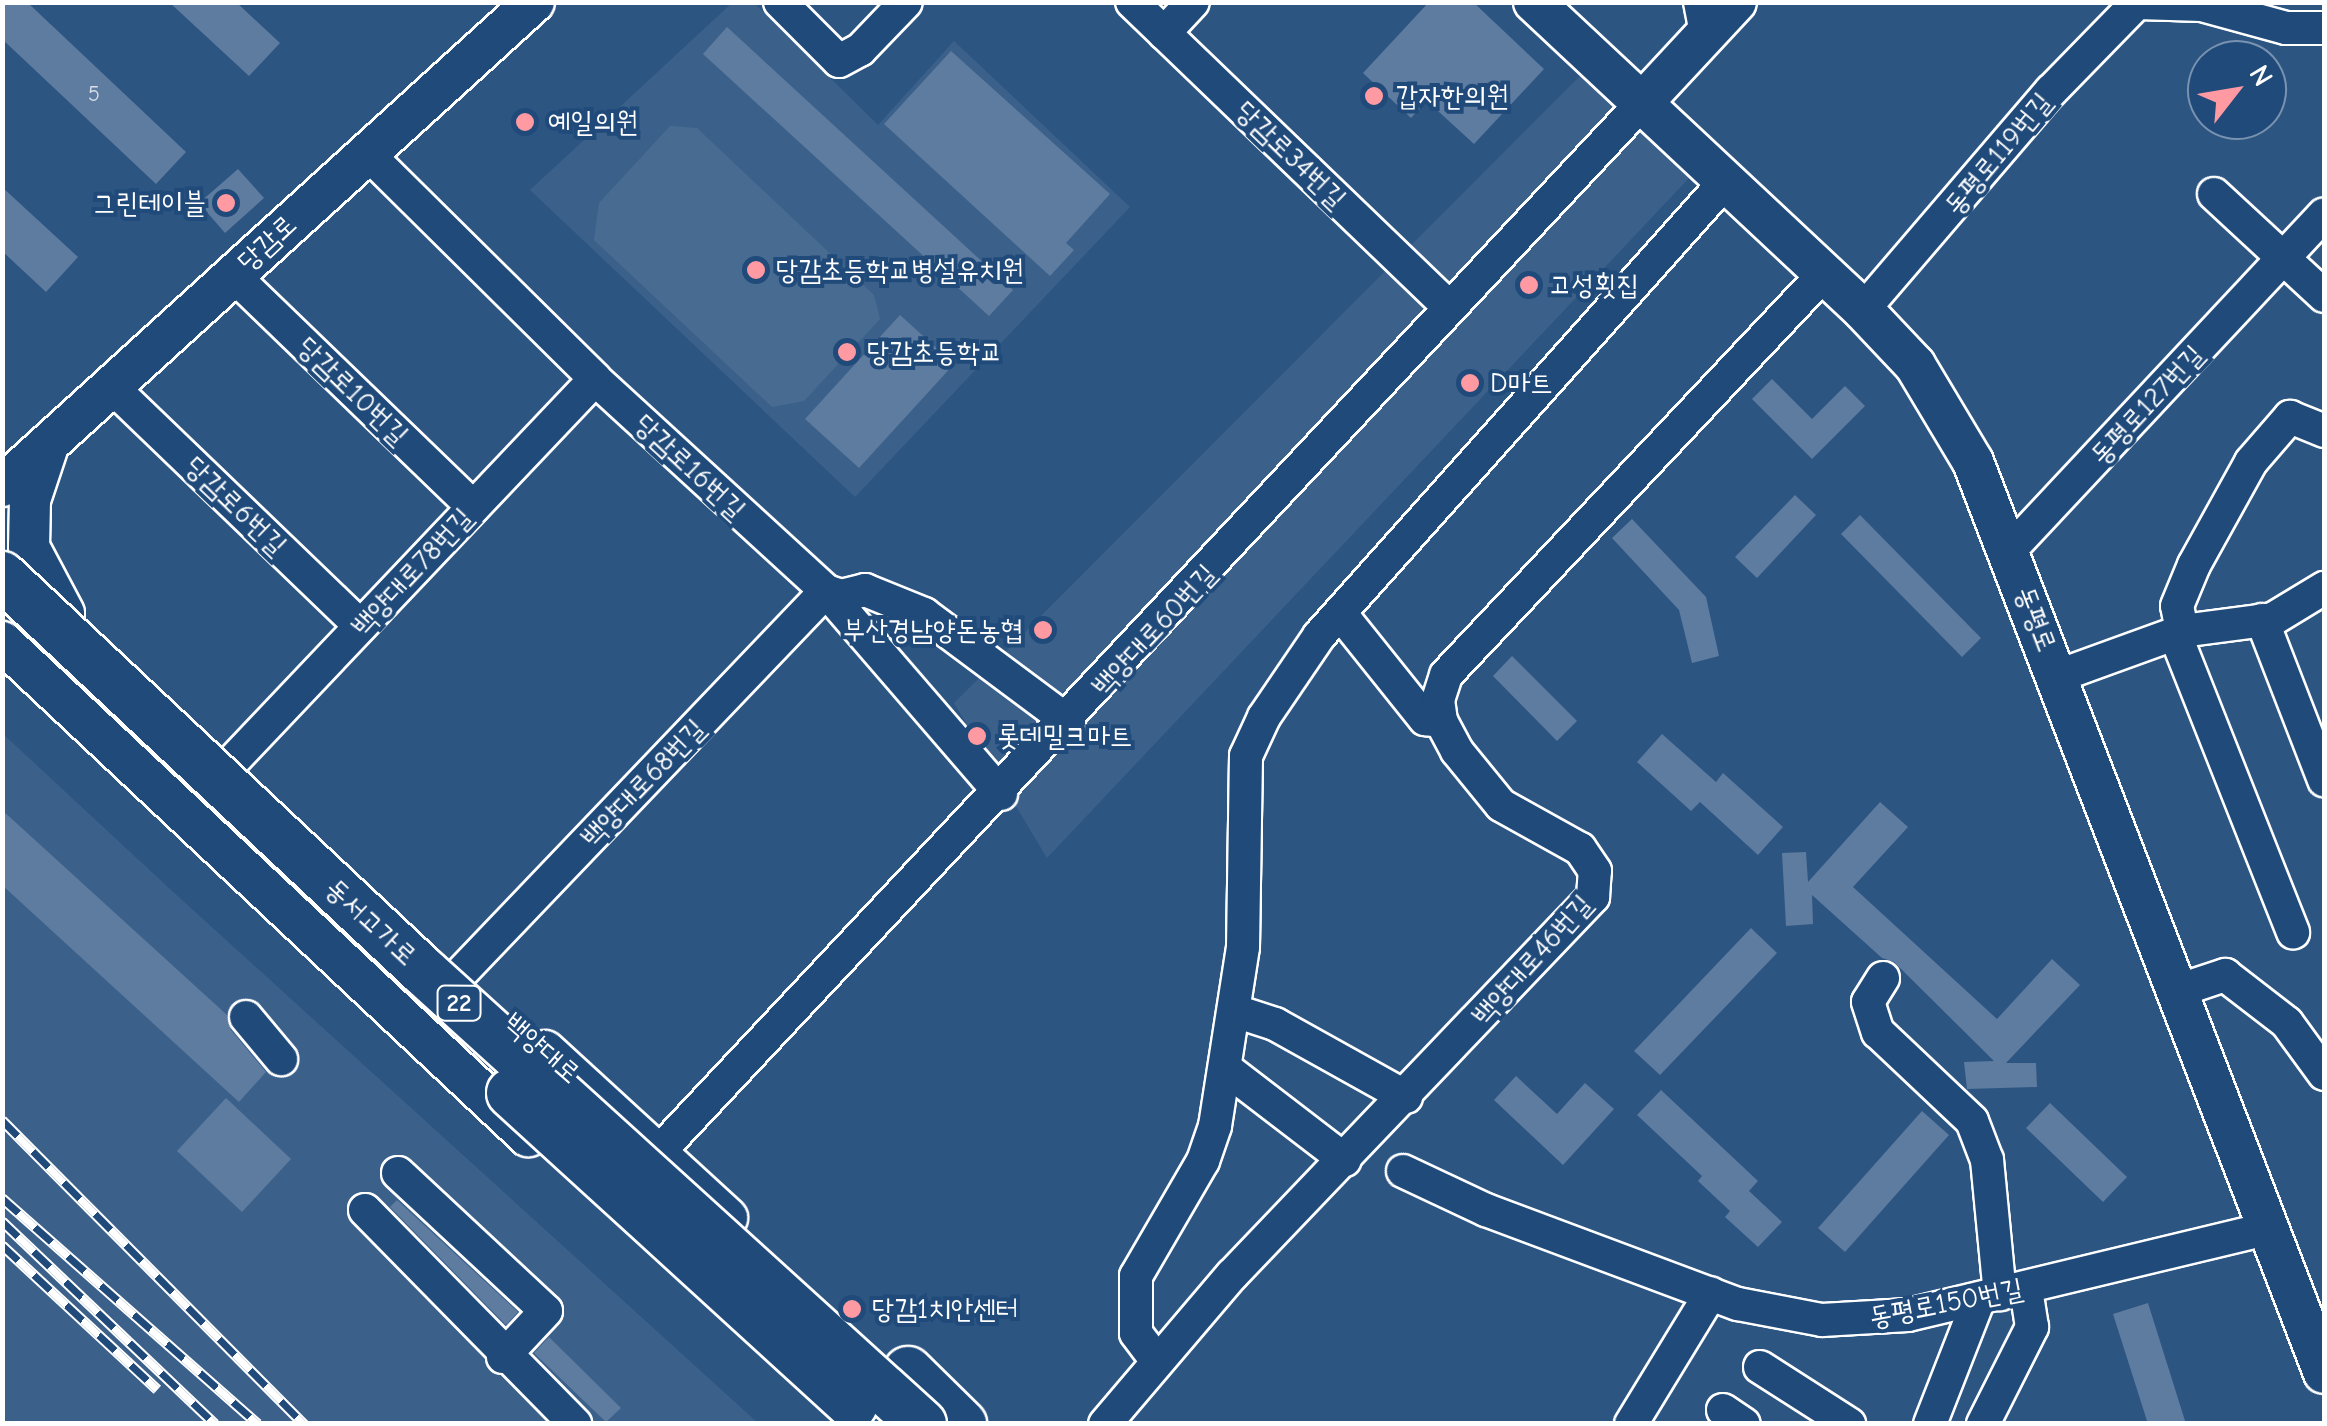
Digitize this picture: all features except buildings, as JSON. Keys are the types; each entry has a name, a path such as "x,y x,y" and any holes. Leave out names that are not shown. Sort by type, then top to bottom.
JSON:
{"highway":[{"name":"동서고가로","path":"2,576 441,973 922,1424"},
{"name":"동서고가로","path":"2,614 620,1197 875,1424"},
{"path":"441,973 962,1424"},
{"path":"620,1197 650,1258 829,1424"}],"main road":[{"name":"당감로","path":"2,486 534,2"},
{"name":"동평로","path":"1534,2 1822,276 1863,310 1924,382 1973,462 2324,1373"},
{"path":"1642,102 1703,18 1736,2"},
{"path":"2,456 50,442"},
{"path":"50,442 30,500 29,547 64,614"},
{"name":"백양대로","path":"2,556 229,765 441,973 660,1153 942,1424"},
{"path":"2,642 574,1180 690,1276 855,1424"},
{"path":"690,1276 693,1232 712,1220 738,1228"}],"street":[{"path":"780,2 838,61 860,50 906,2"},
{"name":"당감로34번길","path":"1132,2 1450,308"},
{"path":"1164,33 1193,2"},
{"path":"2138,3 2202,5 2286,28 2324,28"},
{"name":"동평로119번길","path":"1863,310 2051,91 2138,3"},
{"name":"백양대로60번길","path":"574,1180 626,1184 660,1153 1069,722 1642,102"},
{"name":"당감로16번길","path":"366,152 595,378 826,591 1001,794"},
{"path":"1156,1360 1136,1333 1136,1276 1202,1161 1225,1068 1243,947 1246,756 1275,695 1340,613 1724,183"},
{"path":"2214,194 2324,296"},
{"name":"동평로127번길","path":"2009,551 2324,214"},
{"name":"당감로10번길","path":"232,274 473,507"},
{"path":"1340,613 1425,719 1440,721 1438,700 1446,676 1822,276"},
{"name":"백양대로78번길","path":"229,765 595,378"},
{"name":"당감로6번길","path":"111,386 360,626"},
{"path":"2293,932 2178,633 2177,606 2194,565 2250,462 2290,416 2324,431"},
{"path":"2058,676 2178,633 2292,612 2324,588"},
{"path":"826,591 841,596 865,590 924,614 1069,722"},
{"name":"백양대로68번길","path":"441,973 826,591"},
{"path":"2262,620 2324,780"},
{"name":"백양대로46번길","path":"1105,1424 1156,1360 1541,956 1596,888 1580,848 1501,806 1440,721"},
{"path":"2177,991 2225,975 2287,1022 2324,1074"},
{"path":"1884,978 1868,1002 1878,1032 1972,1121 1988,1160 2002,1293 1930,1424"},
{"path":"1235,1011 1291,1032 1406,1096"},
{"path":"246,1017 281,1059"},
{"path":"1225,1068 1345,1160"},
{"name":"동평로150번길","path":"1402,1171 1486,1210 1711,1293 1792,1315 1867,1322 2270,1228"},
{"path":"398,1173 546,1311 503,1356"},
{"path":"365,1210 503,1356 575,1424"},
{"path":"1630,1424 1711,1293"},
{"path":"1982,1424 2032,1327 2002,1293"},
{"path":"1760,1367 1848,1424"}],"shaded area":[{"name":"당감초등학교","path":"753,2 878,125 954,41 1130,207 855,497 530,190 732,3"},
{"path":"1581,75 1691,176 1047,858 954,703"},
{"path":"670,126 697,128 874,295 880,319 804,401 772,407 594,240 599,203"},
{"path":"2,733 171,890 758,1423 3,1423"}],"railway":[{"path":"2,1120 304,1424"},
{"path":"2,1198 258,1424"},
{"path":"2,1221 215,1424"},
{"path":"2,1245 157,1389"}],"place":[{"name":"갑자한의원","path":"1374,96"},
{"name":"예일의원","path":"525,122"},
{"name":"그린테이블","path":"226,203"},
{"name":"당감초등학교병설유치원","path":"756,270"},
{"name":"고성횟집","path":"1529,285"},
{"name":"당감초등학교","path":"847,352"},
{"name":"D마트","path":"1470,383"},
{"name":"부산경남양돈농협","path":"1043,630"},
{"name":"롯데밀크마트","path":"977,736"},
{"name":"당감1치안센터","path":"852,1309"}]}
